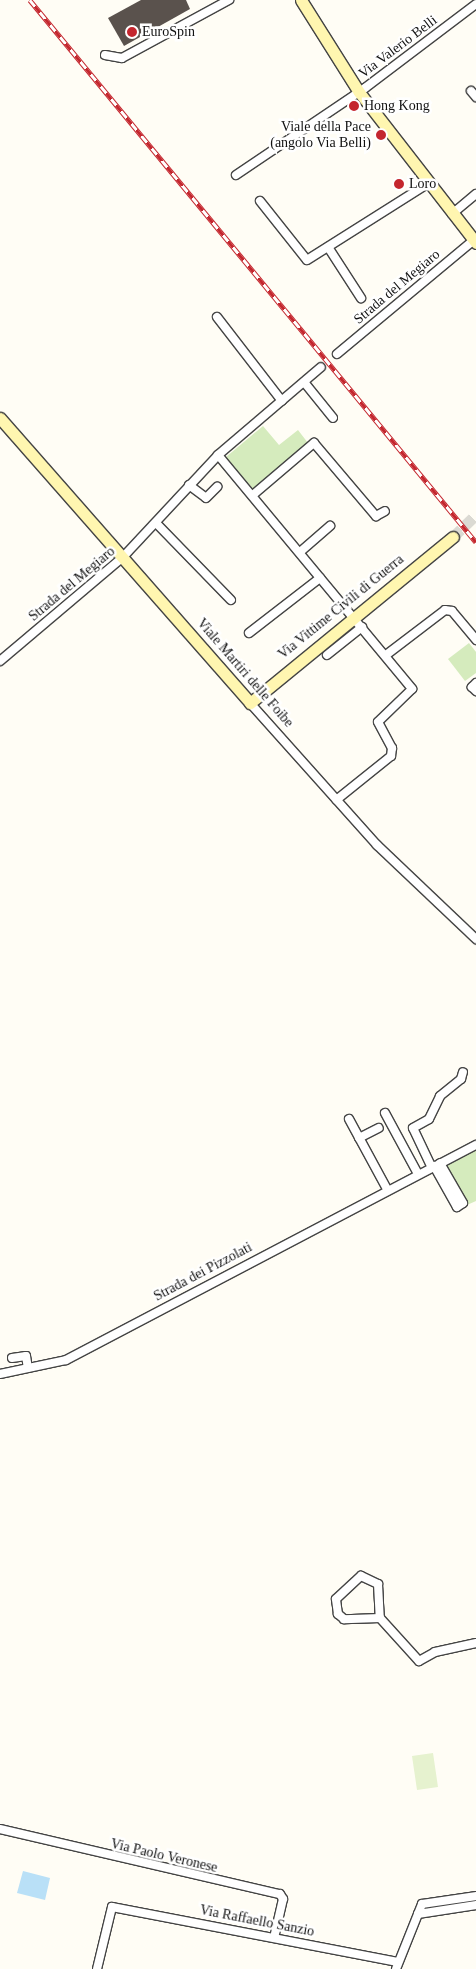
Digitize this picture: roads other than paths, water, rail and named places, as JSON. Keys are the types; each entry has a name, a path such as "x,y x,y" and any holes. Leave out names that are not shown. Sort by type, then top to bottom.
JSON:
{"street":[{"path":"105,55 122,58 229,0"},
{"path":"301,0 359,92 427,184 475,242"},
{"name":"Via Valerio Belli","path":"236,175 359,92 476,4"},
{"path":"260,201 308,260 427,184"},
{"path":"452,214 476,194"},
{"name":"Strada del Megiaro","path":"337,354 475,242"},
{"path":"328,247 361,298"},
{"path":"217,317 282,400"},
{"name":"Strada del Megiaro","path":"0,661 124,557 157,524 188,485 218,455 321,367"},
{"path":"304,382 333,418"},
{"name":"Viale Martiri delle Foibe","path":"0,418 336,800 476,939"},
{"path":"254,494 314,443 376,516 385,511"},
{"path":"218,455 254,494 320,578 412,688 378,722 392,748 391,756 336,800"},
{"path":"188,485 206,498 217,487"},
{"path":"157,524 231,600"},
{"path":"300,552 330,526"},
{"name":"Via Vittime Civili di Guerra","path":"250,702 353,616 453,537"},
{"path":"249,634 320,578"},
{"path":"386,655 445,610 452,611 475,637"},
{"path":"328,655 362,627"},
{"path":"476,684 472,686 476,691"},
{"path":"457,1207 464,1203 435,1166 414,1128 429,1119 440,1096 461,1079 463,1072"},
{"path":"384,1114 418,1174"},
{"path":"349,1119 387,1189"},
{"path":"359,1138 379,1128"},
{"name":"Strada dei Pizzolati","path":"0,1374 66,1360 387,1189 476,1145"},
{"path":"12,1358 26,1356 28,1368"},
{"path":"380,1618 344,1619 338,1614 336,1598 361,1576 372,1578 378,1584 380,1618 419,1661 435,1652 476,1643"},
{"name":"Via Paolo Veronese","path":"0,1828 280,1894 283,1899 274,1936"},
{"path":"397,1966 422,1904 476,1896"},
{"path":"418,1914 476,1905"},
{"name":"Via Raffaello Sanzio","path":"97,1969 112,1907 274,1936 397,1966"}],"water":[{"path":"23,1871 50,1878 45,1900 17,1893"}],"tunnel":[{"path":"453,537 476,515"}],"railway":[{"path":"30,0 476,542"}],"place":[{"name":"EuroSpin","path":"132,32"},
{"name":"Hong Kong","path":"354,106"},
{"name":"Viale della Pace (angolo Via Belli)","path":"381,135"},
{"name":"Loro","path":"399,184"}]}
